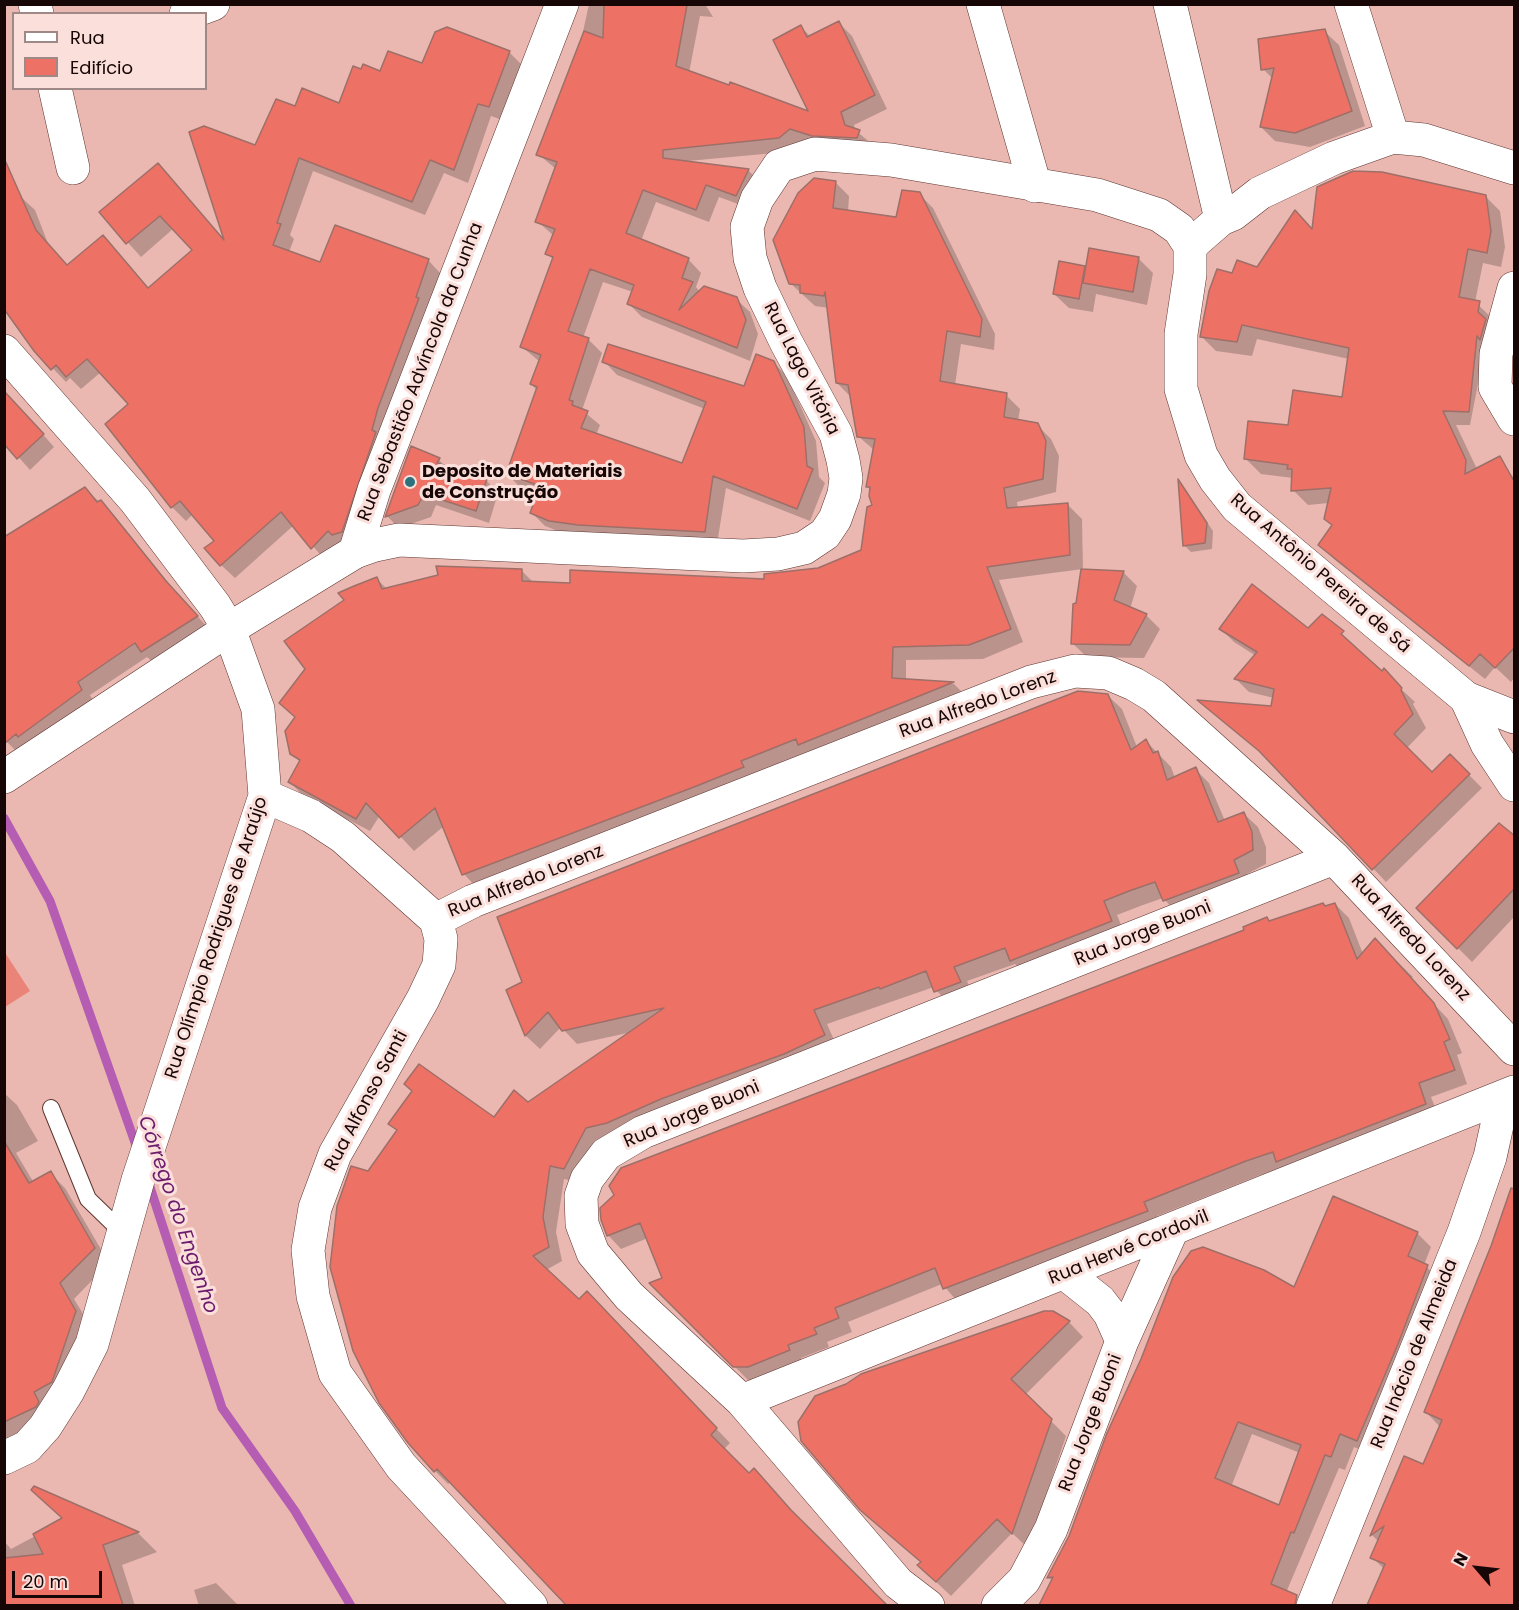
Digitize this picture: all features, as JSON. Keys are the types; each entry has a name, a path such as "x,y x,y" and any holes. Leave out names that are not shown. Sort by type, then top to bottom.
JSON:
{"street":[{"path":"191,12 213,4"},
{"name":"Rua Sebastião Advíncola da Cunha","path":"356,552 374,490 562,4"},
{"path":"983,4 1035,186"},
{"path":"1170,4 1221,219"},
{"path":"1355,8 1393,137"},
{"path":"55,90 73,168"},
{"path":"1190,246 1221,219 1233,214 1260,193 1334,158 1393,137 1424,140 1515,168"},
{"name":"Rua Lago Vitória","path":"356,552 399,540 743,556 778,554 804,548 825,534 835,519 844,495 846,478 836,434 786,342 760,288 750,258 747,227 757,199 779,166 815,154 891,160 1097,195 1159,215 1179,229 1190,246"},
{"name":"Rua Antônio Pereira de Sá","path":"1190,246 1190,274 1181,334 1181,388 1201,455 1215,479 1237,507 1466,698 1487,744 1515,785"},
{"path":"1515,288 1496,354 1496,387 1515,419"},
{"name":"Rua Olímpio Rodrigues de Araújo","path":"4,351 135,500 215,606 229,629 258,709 265,796 138,1180 92,1344 69,1391 45,1427 27,1447 4,1458"},
{"path":"12,772 229,629 356,552"},
{"name":"Rua Alfredo Lorenz","path":"436,920 484,897 1031,682 1075,671 1108,674 1134,684 1154,696 1334,858 1515,1049"},
{"path":"1466,698 1515,717"},
{"path":"265,796 311,816 343,837 436,920"},
{"name":"Rua Jorge Buoni","path":"928,1605 898,1583 742,1401 629,1296 593,1253 582,1224 581,1196 587,1179 606,1154 643,1132 1334,858"},
{"name":"Rua Alfonso Santi","path":"436,920 441,939 439,965 423,999 336,1154 315,1208 308,1250 313,1296 335,1373 401,1466 531,1605"},
{"name":"Rua Hervé Cordovil","path":"742,1401 1066,1274 1509,1095"},
{"name":"Rua Inácio de Almeida","path":"1313,1605 1464,1232 1509,1095"},
{"name":"Rua Jorge Buoni","path":"998,1605 1024,1580 1051,1529 1122,1341 1171,1232"},
{"path":"1066,1274 1100,1301 1110,1314 1122,1341"}],"lane":[{"path":"51,1108 88,1199 123,1233"}],"shaded area":[{"path":"4,951 30,991 5,1007 4,1007"}],"building":[{"path":"604,4 687,5 676,66 729,85 730,82 808,111 773,40 801,25 807,37 839,21 875,95 841,112 845,125 860,130 857,138 812,136 790,129 779,138 663,150 663,158 749,169 736,196 706,185 696,210 643,190 626,233 689,258 682,278 693,282 679,310 704,286 737,297 746,320 737,348 627,304 634,285 590,269 568,331 589,338 569,400 573,401 572,405 588,411 581,428 682,463 706,402 602,362 608,344 744,386 756,354 774,361 804,427 807,466 813,469 797,509 713,476 705,532 578,525 549,521 530,513 540,486 506,474 537,387 530,384 541,355 520,347 553,257 545,254 555,229 535,222 557,162 536,155 584,31 603,38"},
{"path":"447,27 510,51 489,107 478,104 454,170 430,160 412,202 299,158 277,223 281,224 273,245 320,262 335,225 429,259 416,297 419,298 378,408 372,430 376,432 342,532 332,535 328,531 311,549 281,512 220,566 204,548 214,541 180,501 171,508 105,424 128,404 87,359 66,377 56,365 51,370 34,351 4,309 4,158 36,230 67,265 103,235 148,288 192,250 160,216 126,244 99,212 158,163 224,240 189,132 204,126 255,145 276,99 295,106 302,88 339,103 353,66 361,69 363,64 380,71 388,51 422,63 435,32"},
{"path":"1325,29 1352,111 1295,133 1260,127 1274,68 1261,70 1258,39"},
{"path":"1353,171 1382,172 1486,195 1491,231 1487,253 1468,249 1459,297 1480,301 1478,312 1486,319 1480,340 1477,336 1469,412 1443,411 1466,460 1465,474 1500,456 1515,483 1515,647 1495,668 1480,654 1469,666 1318,545 1332,525 1324,519 1331,488 1291,491 1292,469 1287,469 1288,465 1244,459 1248,421 1288,425 1293,390 1342,397 1349,348 1242,325 1237,342 1200,337 1209,291 1217,269 1232,273 1237,260 1257,267 1295,210 1312,229 1317,187"},
{"path":"814,178 836,181 833,208 896,217 902,190 920,192 982,319 980,337 947,331 940,381 1007,393 1004,417 1038,423 1046,441 1043,479 1004,488 1007,508 1068,503 1070,555 987,567 1011,629 969,645 893,647 892,678 954,682 798,745 796,739 741,761 744,767 462,875 435,808 399,838 366,803 356,819 288,782 300,760 290,754 285,731 295,717 279,703 305,669 284,641 344,600 338,593 354,586 377,577 382,589 438,575 436,566 522,569 522,581 570,583 570,570 764,579 764,574 818,568 861,550 867,507 872,505 869,496 870,487 866,487 875,439 857,437 848,385 836,383 825,292 824,296 800,293 800,285 789,284 773,240 798,193"},
{"path":"1089,248 1139,257 1133,292 1083,283"},
{"path":"1059,261 1085,266 1079,299 1053,294"},
{"path":"4,391 44,434 17,459 4,444"},
{"path":"411,446 440,458 437,463 487,479 476,511 424,494 418,505 385,517"},
{"path":"1178,479 1207,523 1205,543 1183,546"},
{"path":"85,487 97,502 101,500 166,581 198,616 141,652 135,643 78,682 82,690 18,737 16,734 4,744 4,537"},
{"path":"1081,569 1124,571 1114,600 1147,614 1130,645 1071,644 1073,604 1076,603"},
{"path":"1252,584 1308,628 1322,614 1344,631 1341,634 1382,671 1384,668 1402,688 1413,714 1394,734 1432,772 1450,754 1470,774 1372,870 1259,751 1197,700 1271,706 1274,689 1234,679 1257,652 1219,629"},
{"path":"1078,691 1108,694 1131,750 1146,739 1153,753 1158,751 1167,780 1196,767 1218,822 1244,812 1252,832 1253,850 1234,860 1239,873 1163,901 1155,882 1129,891 1104,901 1112,921 1010,961 1005,948 954,967 961,982 934,992 926,971 880,989 879,987 814,1010 825,1035 784,1054 661,1099 607,1123 586,1128 564,1169 550,1166 543,1217 549,1247 533,1256 579,1299 587,1291 717,1428 711,1435 749,1473 754,1468 791,1510 887,1605 566,1605 437,1469 434,1472 408,1443 379,1403 353,1351 330,1267 337,1206 351,1166 368,1171 397,1130 388,1124 412,1091 404,1084 419,1064 494,1117 514,1090 528,1102 664,1008 562,1031 548,1012 525,1036 506,990 522,982 497,917"},
{"path":"1499,823 1515,836 1515,888 1457,949 1416,908"},
{"path":"1323,903 1325,906 1335,903 1357,959 1375,938 1434,1003 1450,1039 1444,1042 1455,1070 1419,1083 1426,1104 1276,1162 1273,1152 1246,1161 1144,1202 1148,1211 943,1289 935,1268 835,1308 839,1318 814,1328 817,1334 788,1345 790,1350 748,1367 733,1367 649,1283 662,1278 640,1223 607,1236 601,1220 600,1208 614,1195 609,1186 621,1168 1244,930 1243,927 1267,917 1269,921"},
{"path":"4,1141 29,1183 51,1171 95,1248 60,1283 76,1311 52,1382 34,1392 39,1402 36,1407 4,1422"},
{"path":"1511,1188 1515,1189 1515,1605 1367,1605 1385,1564 1370,1558 1384,1526 1370,1536 1404,1456 1423,1464 1442,1420 1424,1412 1491,1246"},
{"path":"1333,1196 1418,1232 1408,1256 1428,1265 1357,1441 1340,1434 1331,1457 1325,1455 1294,1533 1291,1532 1271,1584 1297,1595 1295,1605 1039,1605 1053,1577 1047,1578 1069,1536 1107,1433 1141,1359 1173,1277 1191,1251 1203,1247 1264,1270 1294,1287","holes":["1238,1422 1301,1445 1279,1505 1215,1478"]},
{"path":"1044,1311 1053,1311 1070,1321 1011,1379 1052,1419 1012,1534 997,1519 936,1582 917,1565 921,1562 860,1510 801,1441 798,1422 815,1396 846,1384 861,1374"},
{"path":"34,1486 139,1532 103,1545 123,1605 4,1605 4,1558 43,1554 33,1534 62,1518 31,1490"}],"waterway":[{"name":"Córrego do Engenho","path":"4,818 50,901 138,1151"},
{"name":"Córrego do Engenho","path":"148,1181 222,1408 295,1511 351,1606"}],"place":[{"name":"Deposito de Materiais de Construção","path":"410,482"}]}
